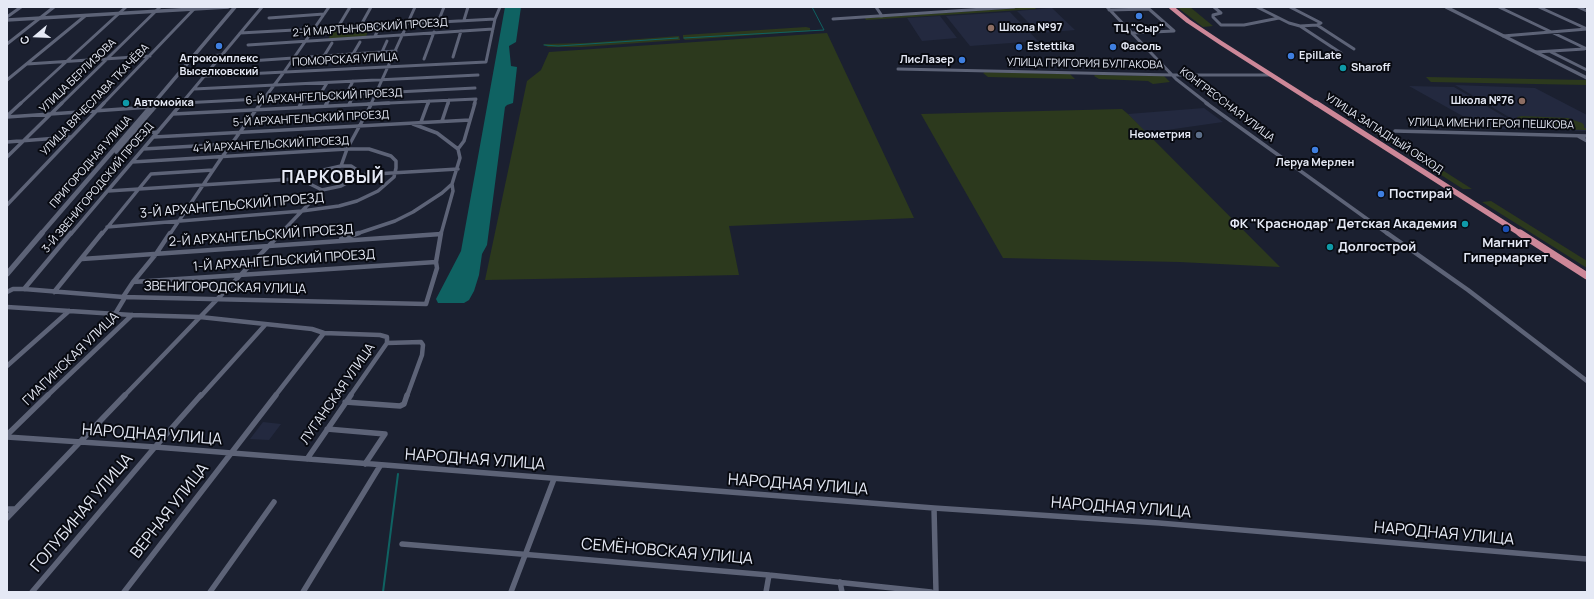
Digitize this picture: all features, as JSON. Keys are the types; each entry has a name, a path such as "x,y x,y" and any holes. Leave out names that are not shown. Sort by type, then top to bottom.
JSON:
{"highway":[{"name":"УЛИЦА ЗАПАДНЫЙ ОБХОД","path":"1171,7 1188,21 1485,211 1502,225 1544,248 1587,275"},
{"name":"УЛИЦА ЗАПАДНЫЙ ОБХОД","path":"1171,7 1232,48 1425,168 1453,189 1587,275"}],"street":[{"path":"7,17 21,7"},
{"path":"7,44 54,7"},
{"path":"7,116 126,7"},
{"name":"УЛИЦА БЕРЛИЗОВА","path":"7,157 160,7"},
{"path":"7,20 228,7"},
{"name":"ПРИГОРОДНАЯ УЛИЦА","path":"7,274 154,106 235,7"},
{"name":"3-Й ЗВЕНИГОРОДСКИЙ ПРОЕЗД","path":"24,289 154,137 262,7"},
{"path":"115,314 124,299 123,297 133,282 156,254 231,144 265,99 329,7"},
{"path":"338,27 350,7"},
{"path":"361,26 371,7"},
{"path":"341,166 348,149 377,94 415,7"},
{"path":"438,22 444,7"},
{"path":"464,20 468,7"},
{"path":"493,29 500,7"},
{"path":"876,7 882,16"},
{"path":"833,19 1014,7"},
{"path":"1214,7 1221,13 1213,15 1212,17 1221,25 1244,25 1279,18"},
{"path":"1257,7 1294,25 1317,25 1354,49"},
{"path":"1290,7 1321,23 1317,25"},
{"path":"1446,7 1587,77"},
{"path":"1499,7 1587,49"},
{"path":"1538,7 1587,29"},
{"path":"1578,7 1587,11"},
{"name":"УЛИЦА ВЯЧЕСЛАВА ТКАЧЁВА","path":"7,205 195,8"},
{"path":"1108,8 1150,10 1174,31 1132,33"},
{"name":"КОНГРЕССНАЯ УЛИЦА","path":"1108,8 1172,75 1192,93 1468,290 1587,381"},
{"path":"7,12 14,12"},
{"path":"269,18 324,14"},
{"path":"7,80 85,16"},
{"path":"240,33 382,24 495,19"},
{"path":"375,36 382,24"},
{"path":"1300,26 1341,54"},
{"name":"2-Й МАРТЫНОВСКИЙ ПРОЕЗД","path":"248,45 493,29"},
{"name":"ПОМОРСКАЯ УЛИЦА","path":"205,76 486,62 493,29"},
{"path":"1504,36 1587,29"},
{"path":"453,57 461,31"},
{"path":"424,59 434,32"},
{"path":"382,52 387,41"},
{"path":"353,54 360,42"},
{"path":"324,56 332,43"},
{"path":"1537,52 1587,49"},
{"path":"235,62 396,51"},
{"path":"1549,52 1587,70"},
{"path":"193,57 222,55"},
{"path":"27,64 150,56"},
{"name":"УЛИЦА ГРИГОРИЯ БУЛГАКОВА","path":"898,69 1172,75 1272,75"},
{"path":"194,89 478,75"},
{"path":"346,95 353,81"},
{"path":"319,96 327,83"},
{"path":"182,103 475,88"},
{"path":"349,105 355,94"},
{"path":"325,106 332,96"},
{"path":"299,108 305,97"},
{"name":"6-Й АРХАНГЕЛЬСКИЙ ПРОЕЗД","path":"173,114 476,99 470,120"},
{"path":"442,121 449,100"},
{"path":"232,111 240,101"},
{"path":"421,122 429,101"},
{"path":"7,116 154,106"},
{"path":"116,152 154,106"},
{"path":"458,149 464,141 470,120"},
{"name":"5-Й АРХАНГЕЛЬСКИЙ ПРОЕЗД","path":"154,137 470,120"},
{"path":"331,242 395,221 413,212 442,193 452,184 458,169 460,158 458,149 437,133 415,124 401,123"},
{"name":"УЛИЦА ИМЕНИ ГЕРОЯ ПЕШКОВА","path":"1395,131 1587,136"},
{"path":"132,133 158,132"},
{"path":"1577,135 1587,141"},
{"path":"7,142 72,137"},
{"path":"143,149 231,144"},
{"name":"4-Й АРХАНГЕЛЬСКИЙ ПРОЕЗД","path":"132,162 369,149 392,156 396,161 396,173"},
{"path":"108,191 310,178 319,171 341,166 354,168 357,170 358,175"},
{"path":"7,518 322,190 347,184 358,175 458,169"},
{"path":"54,292 151,174 213,170"},
{"name":"3-Й АРХАНГЕЛЬСКИЙ ПРОЕЗД","path":"107,227 302,211 339,206 357,201 378,191 390,182 396,173"},
{"path":"310,178 310,184 322,190"},
{"path":"436,262 441,234 453,192 452,184"},
{"path":"7,198 14,198"},
{"name":"2-Й АРХАНГЕЛЬСКИЙ ПРОЕЗД","path":"82,258 441,234"},
{"name":"ЗВЕНИГОРОДСКАЯ УЛИЦА","path":"7,292 13,289 24,289 123,297 426,304 437,268 436,262"},
{"name":"1-Й АРХАНГЕЛЬСКИЙ ПРОЕЗД","path":"133,282 164,282 240,275 436,262"},
{"path":"8,308 200,317 312,329 324,332 380,335 387,337 387,343 421,342 423,345 422,355 404,404 400,406 345,402"},
{"path":"7,366 69,312"},
{"name":"ГИАГИНСКАЯ УЛИЦА","path":"7,436 132,315"},
{"name":"ГОЛУБИНАЯ УЛИЦА","path":"32,592 155,447 265,325"},
{"name":"ВЕРНАЯ УЛИЦА","path":"124,592 324,332"},
{"name":"ЛУГАНСКАЯ УЛИЦА","path":"307,459 387,343"},
{"path":"327,429 383,432 385,436 365,464"},
{"name":"НАРОДНАЯ УЛИЦА","path":"7,436 80,443 155,447 380,466 934,508 1159,523 1587,559"},
{"path":"304,592 380,466"},
{"path":"511,592 554,479"},
{"path":"210,592 274,502"},
{"path":"934,508 936,592"},
{"path":"7,509 15,509"},
{"name":"СЕМЁНОВСКАЯ УЛИЦА","path":"402,544 769,575 931,592"},
{"path":"766,592 769,575"},
{"path":"840,582 842,592"}],"shaded area":[{"path":"505,7 521,7 516,42 509,46 511,66 517,67 513,103 505,107 487,245 482,254 479,275 474,291 469,300 464,303 438,303 436,299 461,251"},
{"path":"1034,7 1036,9 866,20 865,18"},
{"path":"1177,7 1190,7 1213,26 1203,27"},
{"path":"1052,8 1075,30 1039,33 1017,11"},
{"name":"Школа №97","path":"1010,12 1038,41 970,46 946,16"},
{"path":"940,16 957,38 922,41 907,18"},
{"path":"371,26 366,36 328,39 335,28"},
{"path":"806,27 810,28 810,31 685,40 683,38 683,35"},
{"path":"827,33 914,218 729,226 739,275 485,280 527,81 541,70 549,52"},
{"path":"679,36 680,40 582,47 548,47 543,44 586,43"},
{"path":"983,73 1070,74 1075,79 988,77"},
{"path":"1094,76 1164,76 1170,82 1153,84 1148,81 1099,79"},
{"path":"1426,77 1586,80 1587,85 1431,82"},
{"name":"Школа №76","path":"1455,85 1535,88 1587,115 1587,131 1529,129"},
{"path":"1409,86 1454,87 1527,130 1484,128"},
{"path":"1204,108 1223,122 1146,133 1128,114"},
{"path":"1122,109 1280,267 1179,262 1003,258 921,114"},
{"path":"1517,117 1568,118 1582,123 1584,128 1587,128 1587,130 1536,129 1519,122"},
{"path":"1372,131 1381,131 1472,189 1463,189"},
{"path":"1491,201 1587,261 1587,268 1482,202"},
{"path":"263,422 281,424 269,440 250,439"}],"waterway":[{"path":"684,38 824,30 812,7"},
{"path":"544,45 558,46 678,38"},
{"path":"383,592 398,474"}],"place":[{"name":"ТЦ \"Сыр\"","path":"1139,16"},
{"name":"Школа №97","path":"991,28"},
{"name":"Агрокомплекс Выселковский","path":"219,46"},
{"name":"Estettika","path":"1019,47"},
{"name":"Фасоль","path":"1113,47"},
{"name":"EpilLate","path":"1291,56"},
{"name":"ЛисЛазер","path":"962,60"},
{"name":"Sharoff","path":"1343,68"},
{"name":"Школа №76","path":"1522,101"},
{"name":"Автомойка","path":"126,103"},
{"name":"Неометрия","path":"1199,135"},
{"name":"Леруа Мерлен","path":"1315,150"},
{"name":"Постирай","path":"1381,194"},
{"name":"ФК \"Краснодар\" Детская Академия","path":"1465,224"},
{"name":"Магнит Гипермаркет","path":"1506,229"},
{"name":"Долгострой","path":"1330,247"}],"district":[{"name":"ПАРКОВЫЙ","path":"333,178"}]}
